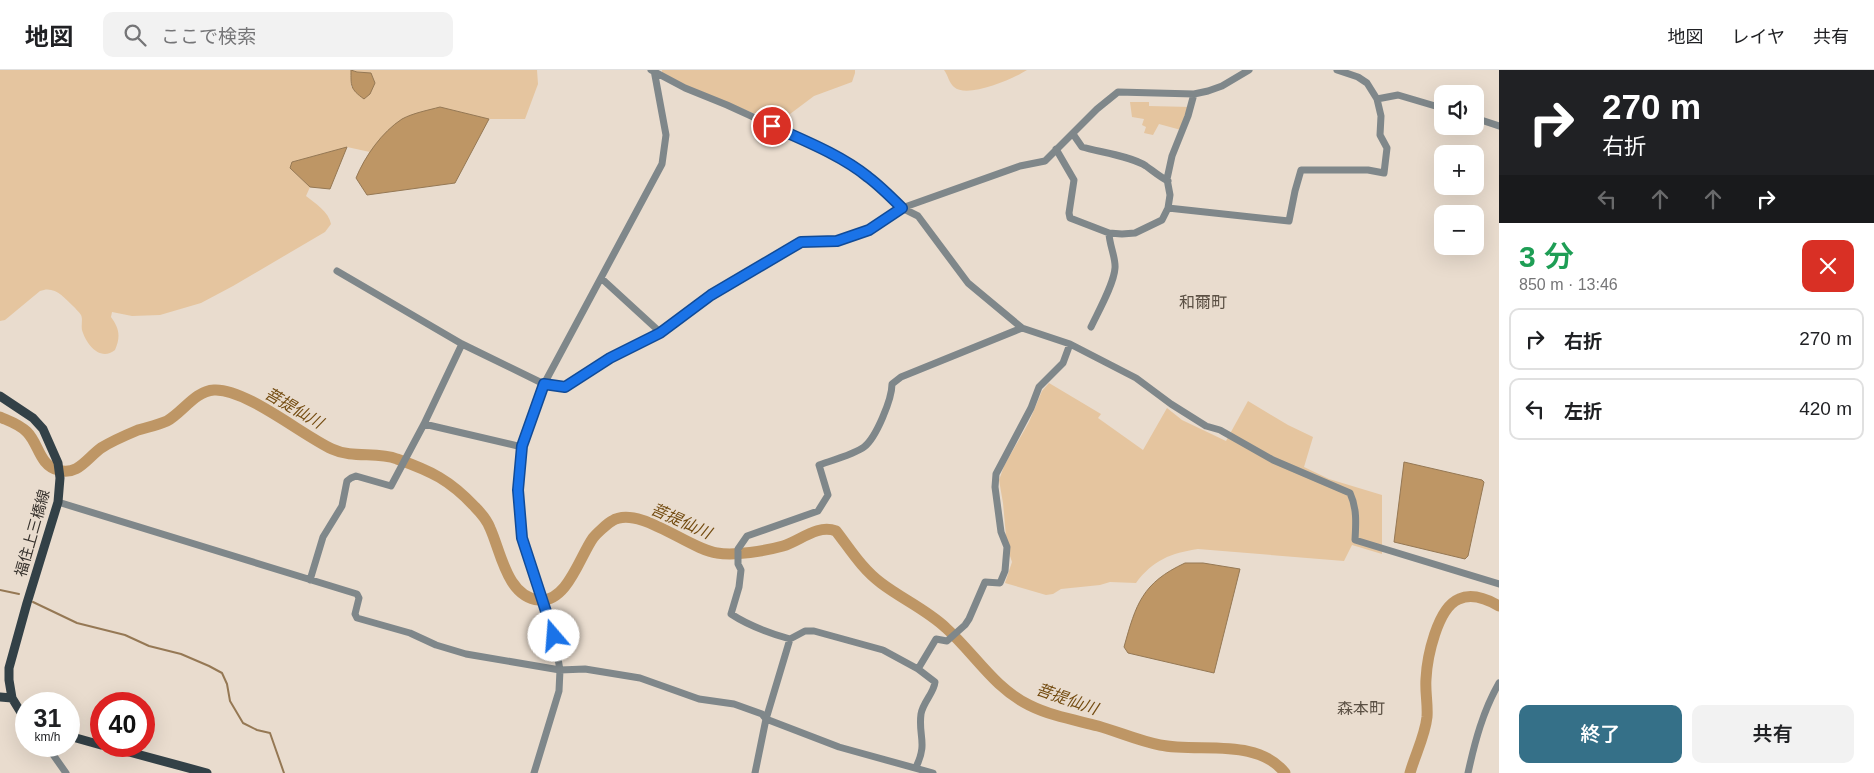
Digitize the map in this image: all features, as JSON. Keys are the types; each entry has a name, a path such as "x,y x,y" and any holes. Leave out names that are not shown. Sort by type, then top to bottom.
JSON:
{"main road":[{"name":"福住上三橋線","path":"0,396 32,418 43,429 58,463 60,478 58,502 27,602 10,668 9,680 12,698"},
{"path":"0,697 12,698 15,702"},
{"path":"147,757 207,773"}],"street":[{"path":"337,272 462,344 544,384 565,387 610,358 660,333 711,295 801,242 837,241 869,230 902,208 1020,166 1046,161 1097,109 1118,92 1194,94 1222,86 1249,70"},
{"path":"1168,208 1289,221 1301,170 1368,170 1384,173 1387,148 1380,136 1381,116 1377,99 1367,83 1358,77 1338,70"},
{"path":"653,71 825,150 868,177 902,208 918,216 968,283 1022,328 1070,344 1136,378 1170,404 1206,426 1220,430 1273,460 1350,493 1354,502 1356,517 1355,540 1499,584"},
{"path":"534,773 559,692 560,670 554,636 522,538 518,490 522,446 544,384 662,164 666,135 653,71"},
{"path":"1056,149 1074,180 1069,213 1070,218 1109,233 1122,234 1142,230 1162,220 1168,208 1170,196 1168,181 1172,156 1188,116 1194,94"},
{"path":"1377,99 1398,95 1434,106"},
{"path":"1484,121 1499,126"},
{"path":"1074,134 1082,146 1134,160 1168,181"},
{"path":"1091,327 1116,267 1109,233"},
{"path":"601,278 660,333"},
{"path":"916,767 923,750 920,724 922,711 935,682 918,669 882,650 814,631 805,631 790,639 766,632 741,621 731,614 739,587 741,570 738,564 738,549 746,536 818,511 828,495 820,465 864,448 880,424 892,393 892,384 900,377 1022,328"},
{"path":"310,580 322,537 342,506 347,481 356,476 391,486 424,424 462,344"},
{"path":"918,669 936,639 947,641 965,625 985,582 1000,583 1005,571 1007,548 1001,532 996,474 1039,387 1063,362 1070,344"},
{"path":"424,424 522,446"},
{"path":"58,502 359,596 355,614 359,619 410,632 436,645 466,654 560,670 585,669 640,678 699,699 734,704 762,714 766,719 839,748 933,773"},
{"path":"755,773 766,719 790,639"},
{"path":"1468,773 1475,740 1488,703 1499,683"},
{"path":"55,757 66,773"}],"shaded area":[{"path":"0,70 351,70 351,87 375,83 371,73 353,70 537,70 538,84 525,119 489,119 440,107 387,131 370,152 347,147 292,162 290,168 310,187 306,196 321,208 330,220 331,224 325,232 201,303 160,315 132,316 112,312 111,317 116,325 118,340 115,350 104,354 94,350 87,341 82,330 80,314 66,299 54,291 40,291 5,320 0,321"},
{"path":"351,70 371,73 375,83 370,94 364,99 352,87"},
{"path":"662,70 855,70 855,73 852,82 814,96 786,117 753,113 685,85 662,73"},
{"path":"944,70 1027,70 990,86 969,91 954,87"},
{"path":"1130,102 1149,102 1149,106 1191,107 1181,130 1159,124 1153,135 1144,133 1146,127 1142,125 1144,119 1132,117"},
{"path":"440,107 489,119 455,183 367,195 356,178 369,153 381,138 402,119 416,113"},
{"path":"347,147 330,189 310,187 290,168 292,162"},
{"path":"1049,383 1101,414 1098,418 1143,450 1167,408 1182,420 1226,441 1248,401 1288,425 1313,437 1304,467 1329,479 1382,495 1382,554 1352,545 1344,561 1198,549 1171,555 1163,559 1142,575 1136,583 1110,582 1100,585 1061,589 1053,594 1046,595 1005,583 1012,562 1007,547 999,480 1004,466 1029,422 1042,391"},
{"path":"1404,462 1484,482 1468,556 1465,559 1394,542"},
{"path":"1185,563 1203,563 1240,569 1214,673 1128,653 1124,647 1137,607 1143,596 1159,579"}],"waterway":[{"name":"菩提仙川","path":"0,417 24,429 47,464 58,470 65,471 82,465 101,448 110,443 138,430 167,421 195,398 207,391 227,391 257,404 332,449 348,454 381,455 397,459 420,468 448,483 486,519 512,582 519,591 528,597 539,600 549,599 557,594 572,577 595,536 610,522 623,517 636,518 650,523 706,550 724,554 768,550 789,544 815,531 829,529 836,531 868,572 889,589 939,622 995,680 1029,705 1054,715 1160,745 1244,750 1273,762 1285,773"},
{"path":"0,590 19,594"},
{"name":"菩提仙川","path":"1410,773 1426,724 1427,670 1431,647 1439,623 1451,604 1464,597 1479,598 1499,606"},
{"path":"33,602 77,623 125,635 149,646 181,654 222,673 227,684 230,701 243,723 257,730 270,733 284,773"}],"district":[{"name":"和爾町","path":"1203,302"},
{"name":"森本町","path":"1361,708"}],"route":[{"path":"554,636 522,538 518,490 522,446 544,384 565,387 610,358 660,333 711,295 801,242 837,241 875,227 902,208 884,190 851,166 825,150 772,126"}]}
